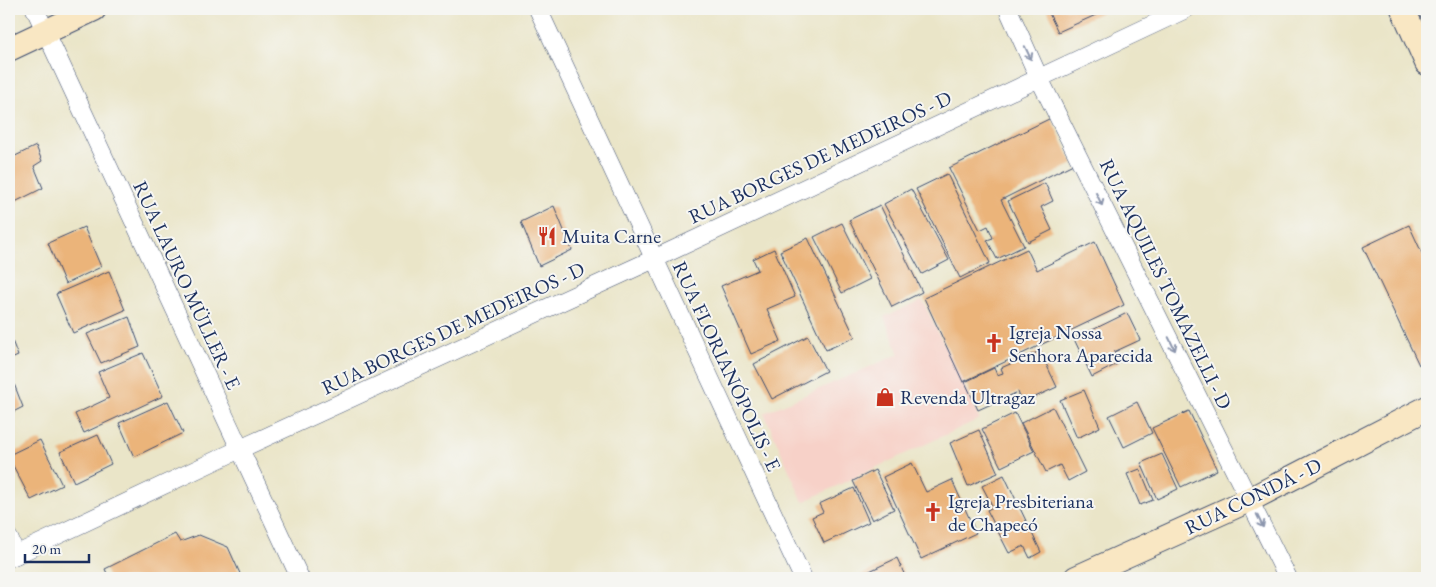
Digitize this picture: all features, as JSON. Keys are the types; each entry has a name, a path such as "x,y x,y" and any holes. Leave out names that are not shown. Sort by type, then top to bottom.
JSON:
{"street":[{"name":"RUA LAURO MÜLLER - E","path":"35,9 300,578"},
{"path":"9,49 94,9"},
{"name":"RUA FLORIANÓPOLIS - E","path":"538,9 803,578"},
{"name":"RUA AQUILES TOMAZELLI - D","path":"1008,9 1039,78 1288,578"},
{"name":"RUA BORGES DE MEDEIROS - D","path":"13,556 240,449 654,259 1186,9"},
{"path":"1408,12 1427,63"},
{"name":"RUA CONDÁ - D","path":"1076,578 1249,500 1427,408"},
{"path":"9,538 13,556"}],"shaded area":[{"name":"Revenda Ultragaz","path":"922,300 963,382 979,419 803,502 764,413 899,354 884,317"}],"building":[{"path":"1047,9 1109,9 1058,32"},
{"path":"1051,118 1073,164 1001,200 1024,246 997,259 987,240 993,238 988,226 980,230 949,168"},
{"path":"36,146 42,161 34,166 43,188 9,205 9,159"},
{"path":"947,174 990,263 960,278 916,189"},
{"path":"1045,183 1053,201 1041,207 1052,230 1028,242 1008,201"},
{"path":"911,189 949,260 922,274 884,204"},
{"path":"880,205 922,292 892,307 849,220"},
{"name":"Muita Carne","path":"554,206 572,250 539,266 521,222"},
{"path":"842,223 870,279 842,293 814,237"},
{"path":"1409,225 1427,264 1427,361 1419,365 1363,247"},
{"path":"84,227 101,267 65,284 48,243"},
{"path":"808,238 855,337 826,350 780,251"},
{"name":"Igreja Nossa Senhora Aparecida","path":"1095,242 1124,305 963,382 924,298 1027,249 1037,270"},
{"path":"774,249 795,297 767,309 781,341 751,354 721,286 758,270 753,259"},
{"path":"109,271 125,310 73,333 56,294"},
{"path":"1127,313 1140,340 1114,352 1119,363 1092,377 1074,339"},
{"path":"129,317 140,347 101,363 87,334"},
{"path":"9,333 18,356 9,360"},
{"path":"808,336 826,371 772,399 754,364"},
{"path":"1040,351 1057,387 1022,403 1018,392 978,410 965,382 994,368 997,375 1003,373 1001,368"},
{"path":"143,353 163,396 84,433 75,414 109,398 98,372"},
{"path":"9,371 23,407 9,414"},
{"path":"1084,390 1100,427 1077,438 1060,400"},
{"path":"168,401 183,433 134,457 119,423"},
{"path":"1137,402 1152,433 1124,447 1109,416"},
{"path":"1053,407 1085,472 1068,481 1060,465 1046,472 1021,423"},
{"path":"1189,411 1217,470 1181,487 1152,428"},
{"path":"1015,413 1034,451 1001,467 982,429"},
{"path":"979,430 998,473 968,486 950,443"},
{"path":"98,435 111,464 74,482 60,452"},
{"path":"40,440 62,485 31,500 9,455"},
{"path":"1162,454 1178,489 1157,499 1141,463"},
{"name":"Igreja Presbiteriana de Chapecó","path":"912,463 926,492 952,480 976,533 921,559 883,477"},
{"path":"1140,469 1153,500 1140,505 1127,474"},
{"path":"875,470 894,509 872,520 853,481"},
{"path":"1004,475 1041,552 1030,558 1024,546 1009,553 987,510 993,507 982,486"},
{"path":"854,488 869,522 824,543 812,517 823,512 819,504"},
{"path":"175,534 180,542 199,535 228,547 242,578 109,578 105,569"},
{"path":"897,558 906,578 855,578"}],"place":[{"name":"Muita Carne","path":"547,236"},
{"name":"Igreja Nossa Senhora Aparecida","path":"994,343"},
{"name":"Revenda Ultragaz","path":"885,397"},
{"name":"Igreja Presbiteriana de Chapecó","path":"933,512"}]}
